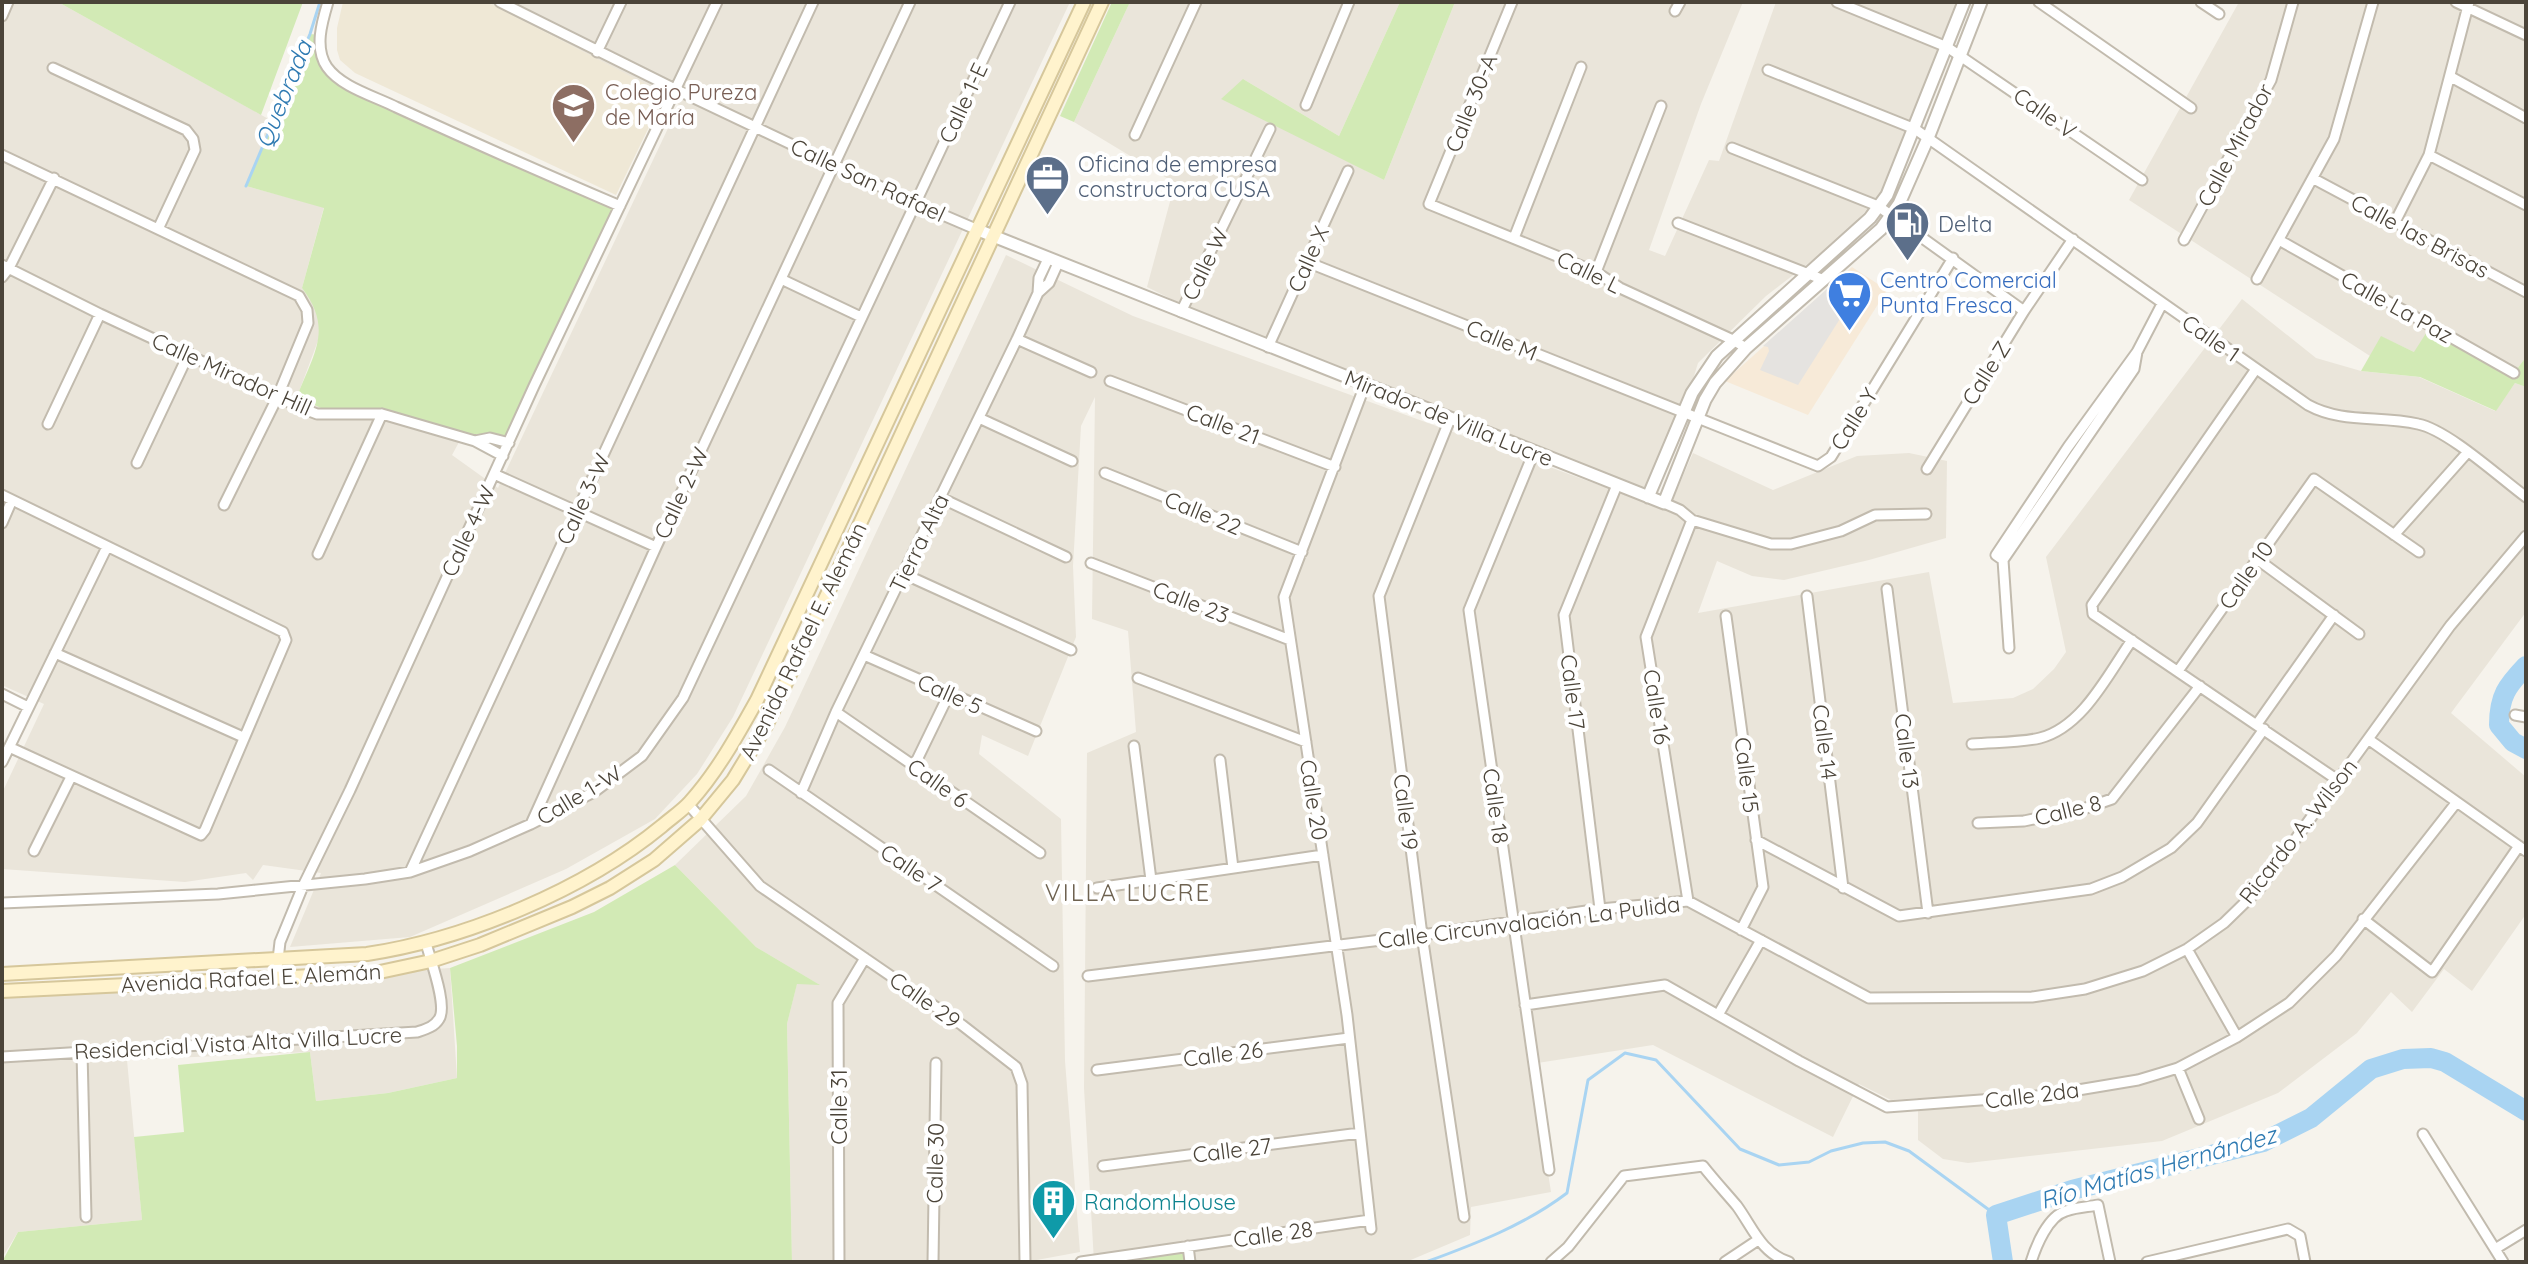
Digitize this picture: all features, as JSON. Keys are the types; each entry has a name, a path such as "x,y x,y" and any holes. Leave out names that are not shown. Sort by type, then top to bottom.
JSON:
{"main road":[{"name":"Avenida Rafael E. Alemán","path":"2,974 367,954 426,943 473,928 599,870 642,843 688,804 718,767 757,700 1084,2"},
{"name":"Avenida Rafael E. Alemán","path":"2,991 375,973 431,961 531,925 610,888 654,860 700,820 733,780 767,724 1102,2"}],"street":[{"path":"2,16 8,2"},
{"path":"328,2 320,35 322,50 327,66 341,80 620,206"},
{"name":"Calle San Rafael","path":"501,2 597,52 978,230"},
{"path":"597,52 621,2"},
{"name":"Calle 4-W","path":"276,977 280,942 303,886 717,2"},
{"name":"Calle 3-W","path":"410,872 813,2"},
{"name":"Calle 2-W","path":"531,824 656,547 910,2"},
{"name":"Calle 1-E","path":"915,203 1010,2"},
{"path":"1135,135 1196,2"},
{"path":"1306,105 1349,2"},
{"name":"Calle 30-A","path":"1429,204 1512,2"},
{"name":"Calle V","path":"1837,2 1960,54 2142,180"},
{"path":"1648,497 1683,412 1703,374 1733,340 1870,218 1887,195 1964,2"},
{"path":"1664,503 1697,419 1715,383 1746,348 1892,216 1911,181 1981,2"},
{"path":"2039,2 2191,108"},
{"path":"2201,2 2219,14"},
{"name":"Calle Mirador","path":"2184,240 2271,80 2293,2"},
{"path":"2257,279 2334,139 2373,2"},
{"path":"2456,2 2469,4 2526,35"},
{"path":"2395,222 2429,155 2469,4"},
{"path":"1514,238 1581,67"},
{"path":"53,68 186,130 193,139 195,150 159,227"},
{"name":"Calle 1","path":"1768,70 1915,129 2162,304 2326,415 2421,424 2441,434 2526,497"},
{"path":"2451,77 2526,118"},
{"path":"1596,272 1661,106"},
{"name":"Calle W","path":"1181,312 1270,129"},
{"path":"1732,148 1878,206 2024,311"},
{"path":"2,155 299,296 307,310 308,323 277,398 224,505"},
{"path":"2429,155 2526,205"},
{"name":"Calle X","path":"1268,347 1348,171"},
{"path":"2,277 54,178"},
{"name":"Calle las Brisas","path":"2314,179 2526,292"},
{"name":"Calle 1-W","path":"2,903 185,896 303,886 410,872 470,851 531,824 594,792 642,756 683,698 915,203"},
{"name":"Calle L","path":"1429,204 1596,272 1620,288 1746,348"},
{"path":"1678,223 1824,280"},
{"name":"Mirador de Villa Lucre","path":"978,230 1664,503 1692,520 1771,544 1791,544 1841,531 1875,515 1926,514"},
{"name":"Calle Z","path":"1927,469 2024,311 2073,239"},
{"name":"Calle La Paz","path":"2279,240 2514,373"},
{"name":"Calle Y","path":"1697,419 1811,465 1824,463 1831,457 1953,258"},
{"name":"Tierra Alta","path":"801,793 836,712 1017,339 1038,293 1039,278 1053,261"},
{"name":"Calle M","path":"1307,262 1697,419"},
{"name":"Calle Mirador Hill","path":"6,266 100,314 317,414 382,414 475,441 503,456"},
{"path":"781,279 861,317"},
{"path":"2072,450 2101,420 2111,395 2162,304"},
{"path":"48,424 100,314"},
{"path":"1017,339 1091,372"},
{"path":"137,463 189,353"},
{"path":"2256,369 2092,605 2093,614 2339,781"},
{"path":"1703,374 1715,383"},
{"name":"Calle 21","path":"1110,381 1335,467"},
{"name":"Calle 20","path":"1365,385 1284,597 1349,1038 1371,1224"},
{"path":"2009,648 2003,560 2091,414 2111,395"},
{"path":"318,554 382,414"},
{"path":"2091,414 2101,420"},
{"path":"979,418 1072,461"},
{"name":"Calle 19","path":"1450,419 1379,596 1422,935 1464,1217"},
{"name":"Calle Mirador Hill","path":"475,441 490,438 509,443"},
{"name":"Calle 18","path":"1534,452 1469,610 1549,1170"},
{"path":"2419,552 2394,535 2467,453"},
{"name":"Calle 22","path":"1105,473 1302,552"},
{"path":"494,474 656,547"},
{"name":"Calle 10","path":"2178,671 2314,479 2394,535"},
{"name":"Calle 17","path":"1600,909 1564,615 1617,485"},
{"path":"2,523 7,498 283,632 286,640 201,835 9,747"},
{"path":"941,498 1066,557"},
{"name":"Calle 16","path":"1688,901 1646,637 1692,520"},
{"name":"Ricardo A. Wilson","path":"1986,998 2032,997 2085,989 2143,971 2187,949 2224,923 2260,888 2450,626 2526,536"},
{"path":"2,762 107,547"},
{"path":"2257,559 2359,634"},
{"name":"Calle 23","path":"1091,563 1290,640"},
{"path":"904,574 1071,650"},
{"name":"Calle 13","path":"1887,589 1928,913"},
{"name":"Calle 14","path":"1807,596 1843,888"},
{"path":"1756,840 1899,916 2091,889 2122,877 2171,848 2197,823 2334,615"},
{"name":"Calle 15","path":"1726,616 1763,887 1741,930"},
{"path":"1972,744 2041,738 2065,726 2083,710 2132,640"},
{"path":"55,653 243,737"},
{"name":"Calle 5","path":"864,655 1036,731"},
{"path":"1138,678 1306,742"},
{"name":"Calle 8","path":"1978,823 2024,821 2086,808 2112,799 2200,686"},
{"path":"2,694 28,707"},
{"path":"914,766 949,694"},
{"name":"Calle 6","path":"836,712 1040,853"},
{"path":"2363,919 2432,972 2522,849 2368,739"},
{"path":"1134,746 1151,880"},
{"path":"1220,760 1233,868"},
{"name":"Calle 7","path":"769,770 1053,966"},
{"path":"34,851 71,777"},
{"name":"Calle 2da","path":"1525,1005 1665,985 1887,1107 2048,1095 2138,1080 2178,1068 2237,1037 2289,1003 2336,956 2456,803"},
{"name":"Calle 29","path":"688,804 760,886 962,1025 1016,1067 1022,1084 1025,1262"},
{"path":"1097,888 1323,855"},
{"name":"Calle Circunvalación La Pulida","path":"1088,976 1422,935 1600,909 1688,901 1869,998 1986,998"},
{"path":"1718,1015 1761,940"},
{"name":"Residencial Vista Alta Villa Lucre","path":"2,1057 417,1032 432,1027 442,1017 442,1005 426,943"},
{"path":"2187,949 2237,1037"},
{"name":"Calle 31","path":"839,1262 838,1003 865,958"},
{"name":"Calle 26","path":"1097,1070 1349,1038"},
{"path":"82,1052 86,1217"},
{"name":"Calle 30","path":"933,1262 936,1063"},
{"path":"2178,1068 2199,1119"},
{"name":"Calle 27","path":"1103,1166 1360,1133"},
{"path":"2423,1134 2503,1262"},
{"path":"1551,1262 1568,1247 1624,1176 1703,1166 1738,1209 1758,1240 1778,1258 1789,1262"},
{"path":"2031,1262 2036,1246 2063,1211 2098,1205 2110,1262"},
{"name":"Calle 28","path":"1081,1262 1371,1224"},
{"path":"2147,1262 2288,1229 2300,1236 2305,1262"},
{"path":"2495,1249 2526,1230"},
{"path":"1725,1262 1758,1240"},
{"path":"1188,1246 1190,1262"}],"shaded area":[{"path":"2,2 58,2 274,122 246,186 324,207 302,288 319,318 319,338 297,397 382,412 464,433 452,455 498,488 679,105 664,94 487,2 1070,2 733,717 697,774 655,819 566,869 410,937 290,947 321,873 263,865 253,880 246,873 185,882 2,869 2,793 44,704 4,686 2,689"},
{"name":"Colegio Pureza de María","path":"343,2 487,2 665,94 616,195 355,73 340,60 337,50 337,28"},
{"path":"1130,2 1400,2 1339,136 1243,79 1366,171 1384,180 1455,2 1743,2 1701,104 1649,250 1665,256 1709,160 1719,161 1776,2 1957,2 1882,193 1840,239 1766,296 1698,363 1683,412 1648,497 1268,347 1147,287 1175,183 1074,122"},
{"path":"2239,2 2526,2 2526,357 2514,373 2414,352 2382,337 2370,356 2129,200"},
{"path":"1006,255 1133,316 1668,510 1693,453 1773,490 1857,456 1909,453 1947,461 1946,538 1784,580 1752,576 1717,561 1698,613 1929,572 1953,703 2013,698 2033,689 2054,669 2066,652 2046,557 2242,299 2316,358 2361,371 2419,377 2495,411 2515,383 2526,387 2526,612 2451,713 2526,777 2526,914 2472,991 2444,969 2412,1012 2391,992 2357,1033 2278,1093 2162,1141 1968,1163 1943,1159 1918,1140 1918,1098 1891,1100 1859,1084 1833,1137 1653,1045 1531,1064 1551,1192 1471,1207 1470,1235 1406,1262 1094,1262 1084,1088 1087,753 1136,732 1128,631 1092,619 1095,397 1081,426 1073,566 1076,637 1028,756 982,735 979,754 1061,819 1065,1061 1080,1252 1026,1262 792,1262 787,1024 797,983 818,984 756,947 675,865 746,796 785,727"},
{"path":"1852,267 1887,290 1808,415 1725,381"},
{"path":"1827,289 1850,303 1798,385 1760,370 1769,351 1768,347 1763,346"},
{"path":"450,968 457,1078 388,1093 316,1101 310,1052 127,1060 142,1220 18,1232 2,1258 2,998"}],"green space":[{"path":"58,2 303,2 261,115"},
{"path":"1112,2 1130,2 1074,122 1060,116"},
{"path":"1400,2 1455,2 1384,180 1221,99 1243,79 1339,136"},
{"path":"310,34 320,35 324,61 341,80 620,206 511,439 464,433 382,412 330,412 297,397 318,342 317,317 302,288 324,208 246,186"},
{"path":"2430,327 2514,373 2526,357 2526,387 2515,383 2496,411 2420,377 2361,371 2381,336 2414,352"},
{"path":"675,865 756,947 820,985 797,984 787,1024 792,1262 2,1262 18,1232 142,1220 134,1137 184,1132 178,1065 310,1052 316,1101 388,1093 457,1078 450,968 594,912"},
{"path":"1188,1246 1190,1262 1114,1262"}],"waterway":[{"name":"Quebrada","path":"246,186 310,34 320,2"},
{"name":"Río Matías Hernández","path":"2526,666 2505,692 2499,725 2513,742 2526,749"},
{"path":"1426,1262 1517,1224 1567,1193 1588,1080 1625,1053 1656,1060 1740,1149 1779,1165 1809,1162 1831,1151 1863,1143 1885,1142 1909,1151 1996,1215"},
{"name":"Río Matías Hernández","path":"2003,1262 1996,1215 2072,1190 2263,1142 2311,1118 2371,1069 2403,1059 2431,1058 2445,1062 2526,1111"}],"place":[{"name":"Colegio Pureza de María","path":"574,144"},
{"name":"Oficina de empresa constructora CUSA","path":"1047,216"},
{"name":"Delta","path":"1907,263"},
{"name":"Centro Comercial Punta Fresca","path":"1849,332"},
{"name":"RandomHouse","path":"1053,1241"}],"district":[{"name":"VILLA LUCRE","path":"1128,892"}]}
